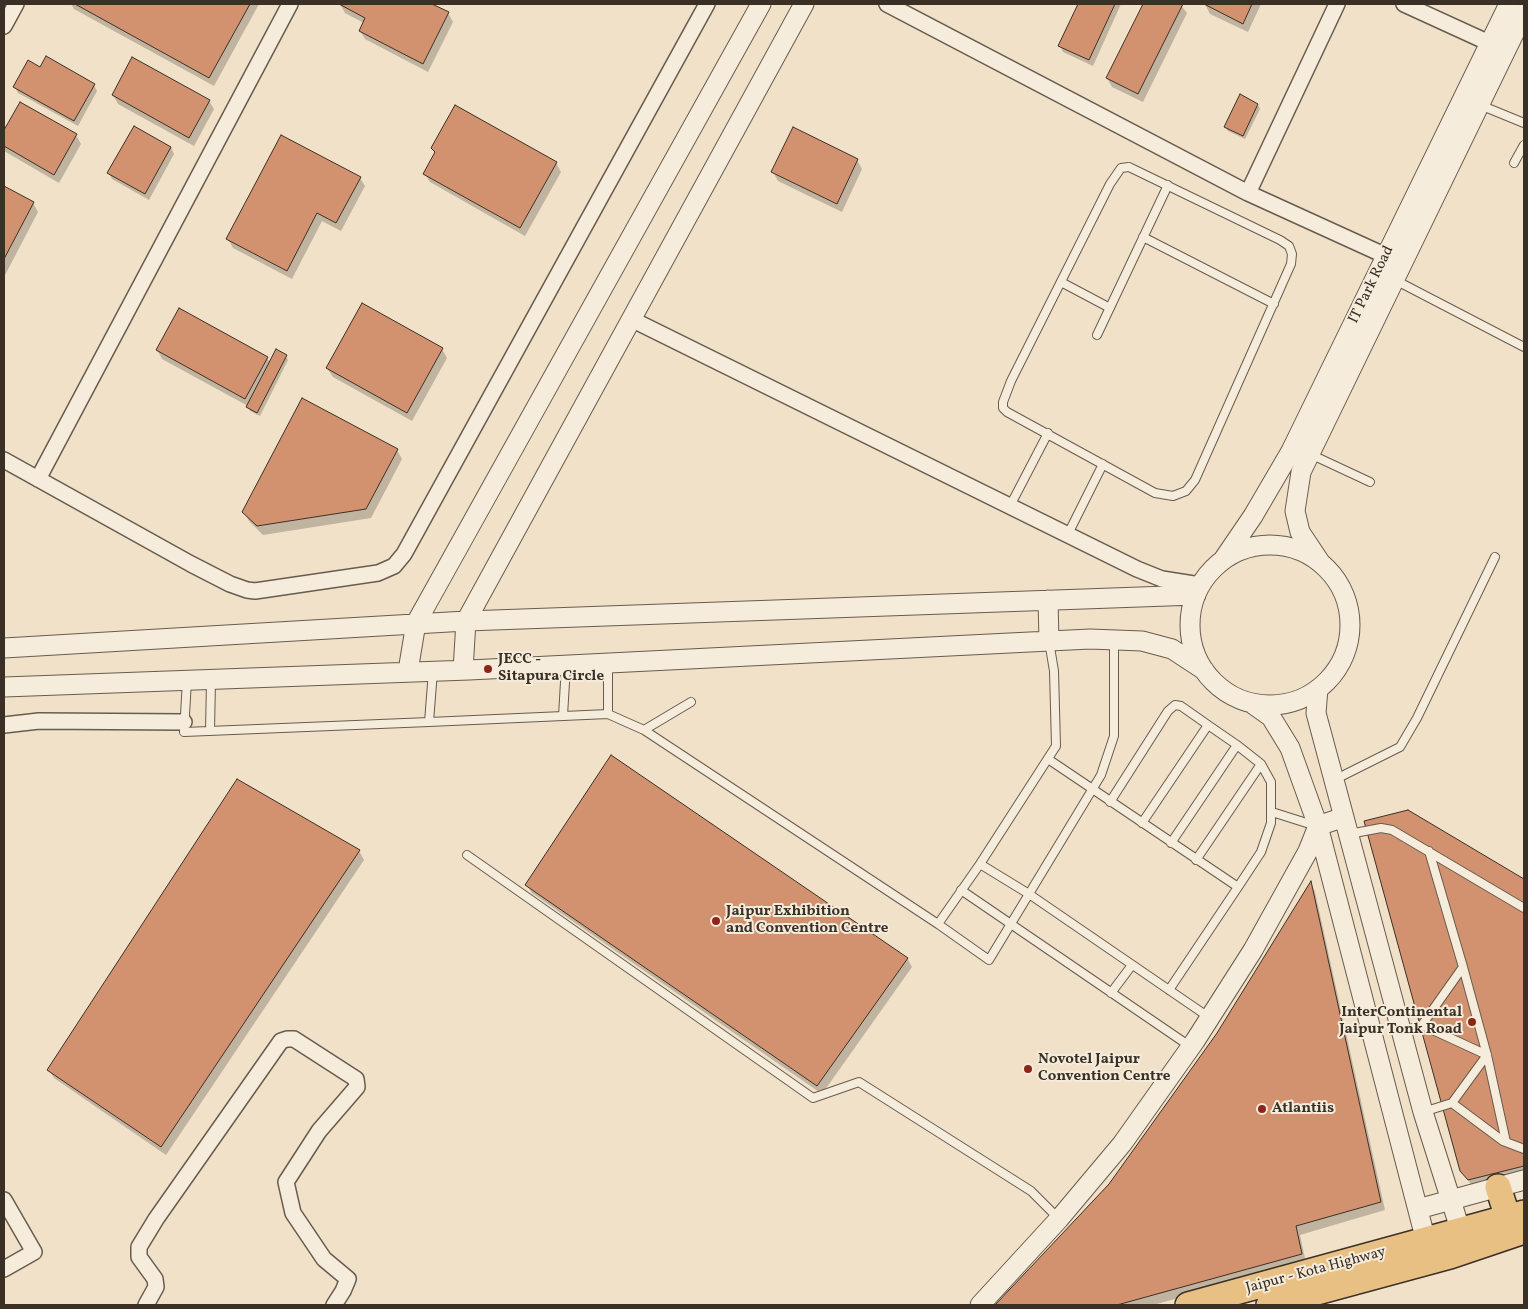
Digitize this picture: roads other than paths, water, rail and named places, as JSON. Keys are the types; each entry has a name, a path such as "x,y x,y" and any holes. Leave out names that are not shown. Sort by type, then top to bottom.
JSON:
{"highway":[{"path":"1498,1187 1521,1223"},
{"name":"Jaipur - Kota Highway","path":"1188,1305 1444,1237 1521,1223"},
{"name":"Jaipur - Kota Highway","path":"1269,1305 1450,1256 1521,1223"}],"street":[{"path":"4,26 16,4"},
{"path":"38,479 290,4"},
{"path":"4,460 190,564 230,584 247,590 256,591 378,573 394,566 404,554 707,4"},
{"path":"408,671 416,624 761,4"},
{"path":"463,670 466,620 804,4"},
{"path":"887,4 1248,193 1386,255 1399,272"},
{"path":"1248,193 1337,4"},
{"path":"1404,4 1498,47"},
{"name":"IT Park Road","path":"1320,562 1300,532 1295,511 1301,472 1480,105 1509,4"},
{"name":"IT Park Road","path":"1224,560 1253,516 1291,451 1386,255 1498,47 1524,14"},
{"path":"631,319 1162,579 1198,590"},
{"path":"1254,705 1282,705 1308,697 1330,680 1344,657 1350,630 1348,604 1337,581 1320,562 1298,549 1272,544 1246,548 1224,560 1208,572 1198,590 1190,627 1194,654 1208,677 1229,695 1254,705 1270,717 1290,748 1318,826 1418,1209 1444,1237"},
{"path":"4,648 466,620 1048,600 1198,590"},
{"path":"1048,600 1049,640"},
{"path":"4,687 463,670 1049,640 1142,641 1172,649 1204,670"},
{"path":"1318,688 1316,713 1424,1112 1451,1200 1444,1237"},
{"path":"4,725 39,721 184,727"},
{"path":"4,732 184,727"},
{"path":"1318,826 1347,826"},
{"path":"980,1305 1059,1219 1122,1144 1191,1047 1253,950 1308,850 1318,826"},
{"path":"146,1305 156,1287 155,1279 139,1257 139,1247 156,1219 275,1049 281,1041 294,1039 356,1079 357,1087 319,1131 286,1182 293,1212 324,1259 348,1279 334,1305"},
{"path":"1418,1209 1524,1180"},
{"path":"4,1200 34,1252 4,1269"}],"lane":[{"path":"1480,105 1524,122"},
{"path":"1514,163 1524,145"},
{"path":"1129,167 1136,169 1289,246 1292,258 1274,304 1195,480 1186,491 1174,496 1164,496 1007,412 1003,408 1003,402 1011,381 1060,282 1110,184 1121,168 1129,167"},
{"path":"1097,335 1168,185"},
{"path":"1143,237 1274,304"},
{"path":"1399,272 1524,347"},
{"path":"1060,282 1110,308"},
{"path":"1010,506 1048,433"},
{"path":"1310,454 1370,482"},
{"path":"1068,534 1103,464"},
{"path":"1334,780 1397,750 1406,738 1495,557"},
{"path":"938,924 980,864 1056,746 1054,671 1049,640"},
{"path":"187,680 184,727 210,731 608,714 644,730 990,960 1101,775 1114,736 1114,640"},
{"path":"608,662 608,714"},
{"path":"563,716 566,664"},
{"path":"429,722 433,671"},
{"path":"210,731 211,679"},
{"path":"644,730 691,702"},
{"path":"1110,802 1168,711 1175,705 1181,706 1261,764 1271,782 1272,812 1264,845 1169,990"},
{"path":"1142,823 1208,725"},
{"path":"1171,843 1237,745"},
{"path":"1048,759 1238,887"},
{"path":"1196,860 1261,764"},
{"path":"1272,812 1318,826"},
{"path":"1347,826 1385,828 1429,851 1524,908"},
{"path":"1429,851 1487,1055 1506,1142"},
{"path":"467,855 813,1098 859,1082 1031,1191 1059,1219"},
{"path":"980,864 1029,894 1210,1018"},
{"path":"962,890 1010,925 1191,1047"},
{"path":"1111,993 1132,965"},
{"path":"1402,1032 1422,1025 1463,967"},
{"path":"1422,1025 1487,1055"},
{"path":"1424,1112 1452,1103 1487,1055"},
{"path":"1452,1103 1506,1142 1524,1149"}],"place":[{"name":"JECC - Sitapura Circle","path":"488,669"},
{"name":"Jaipur Exhibition and Convention Centre","path":"716,921"},
{"name":"InterContinental Jaipur Tonk Road","path":"1472,1022"},
{"name":"Novotel Jaipur Convention Centre","path":"1028,1069"},
{"name":"Atlantiis","path":"1262,1109"}]}
